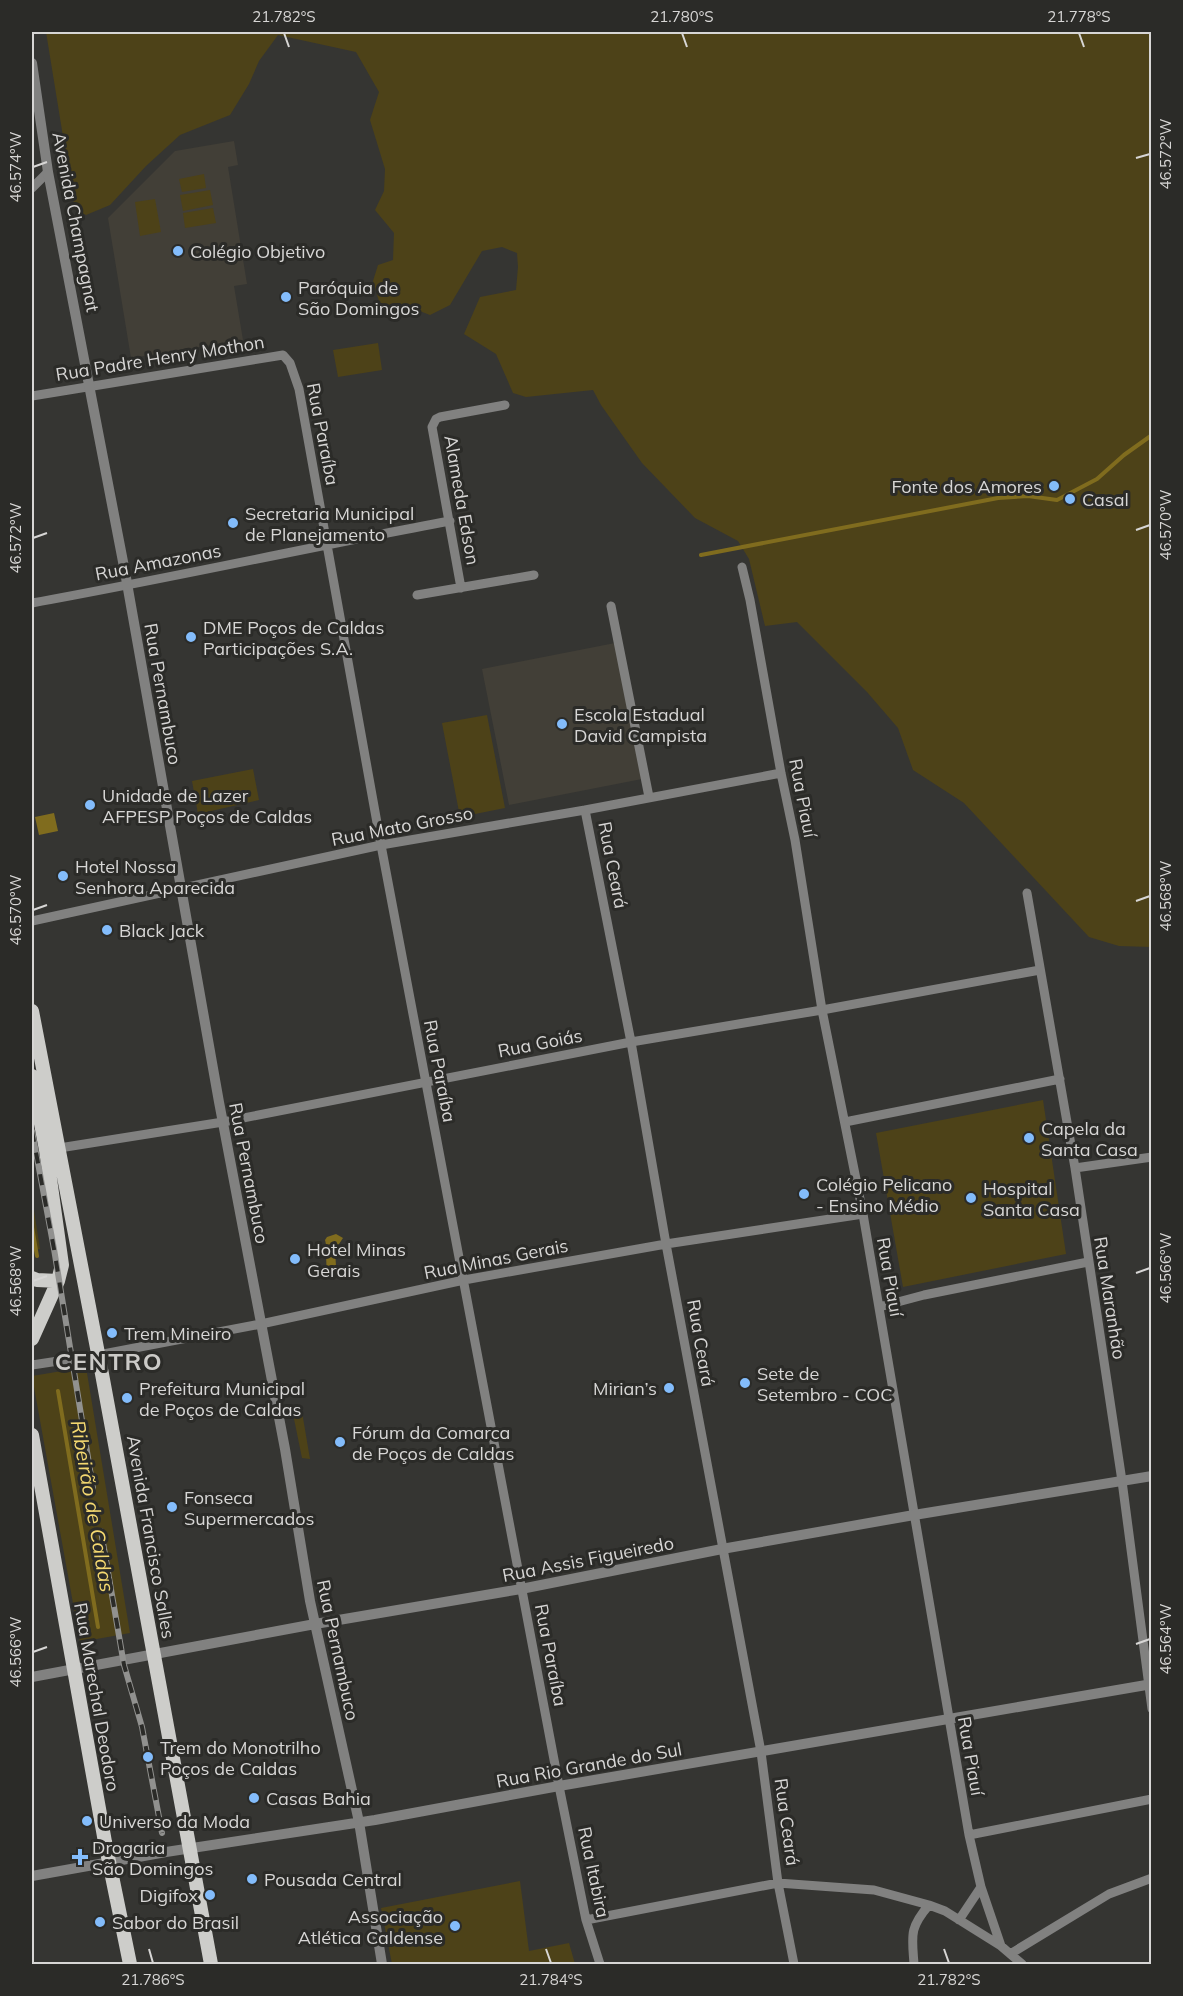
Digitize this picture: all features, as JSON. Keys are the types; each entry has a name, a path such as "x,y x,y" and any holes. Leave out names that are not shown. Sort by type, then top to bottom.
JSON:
{"main road":[{"name":"Avenida Francisco Salles","path":"32,1011 52,1149 62,1265 58,1281 32,1339"},
{"name":"Avenida Francisco Salles","path":"32,1076 52,1149 98,1355 211,1965"},
{"path":"32,1278 58,1281"},
{"name":"Rua Marechal Deodoro","path":"32,1435 73,1668 130,1965"}],"street":[{"name":"Avenida Champagnat","path":"32,63 48,172 90,386"},
{"path":"32,188 48,172"},
{"name":"Rua Padre Henry Mothon","path":"32,396 283,356 290,363"},
{"name":"Rua Paraíba","path":"290,363 299,389 381,845 559,1786"},
{"name":"Rua Pernambuco","path":"90,386 315,1624 359,1822 382,1965"},
{"name":"Alameda Edson","path":"461,588 432,427 436,419 505,405"},
{"name":"Rua Amazonas","path":"32,603 450,521"},
{"name":"Rua Piauí","path":"742,567 795,840 822,1010 863,1214 947,1718 981,1887 1001,1946"},
{"path":"417,595 534,575"},
{"path":"611,606 649,797"},
{"name":"Rua Mato Grosso","path":"32,921 381,845 585,810 781,772"},
{"name":"Rua Ceará","path":"585,810 631,1042 666,1245 761,1752 778,1883 794,1965"},
{"name":"Rua Maranhão","path":"1027,892 1075,1168 1122,1481 1152,1709"},
{"name":"Rua Goiás","path":"52,1149 223,1122 631,1042 1040,970"},
{"path":"845,1122 1060,1079"},
{"path":"1075,1168 1152,1157"},
{"name":"Rua Minas Gerais","path":"32,1365 261,1324 464,1280 863,1214"},
{"path":"879,1307 924,1295 1088,1262"},
{"name":"Rua Assis Figueiredo","path":"32,1677 315,1624 522,1589 722,1549 1152,1476"},
{"name":"Rua Rio Grande do Sul","path":"32,1876 189,1848 359,1822 1150,1684"},
{"name":"Rua Itabira","path":"559,1786 586,1920 600,1965"},
{"path":"969,1835 1152,1799"},
{"path":"1010,1954 1109,1894 1152,1878"},
{"path":"586,1920 778,1883 874,1890 929,1905 959,1920 1001,1946 1022,1965"},
{"path":"959,1920 981,1887"},
{"path":"914,1965 913,1932 917,1919 929,1905"}],"shaded area":[{"path":"46,32 1151,32 1151,947 1119,946 1089,937 964,803 913,770 898,728 867,692 797,622 765,626 749,559 738,541 695,518 642,463 593,390 526,397 513,393 496,354 464,334 480,297 516,290 517,253 502,247 482,251 450,305 430,315 412,308 381,308 373,281 378,265 393,260 394,233 375,210 384,191 385,169 370,120 379,92 356,52 278,35 259,61 249,84 230,115 180,135 146,166 110,205 86,215 78,211 74,204"},
{"name":"Colégio Objetivo","path":"234,141 238,165 228,167 247,284 234,286 243,340 131,358 108,218 175,151"},
{"path":"204,174 206,188 182,192 179,179"},
{"path":"210,190 213,205 183,211 180,195"},
{"path":"155,199 161,232 140,236 135,202"},
{"path":"213,208 216,223 185,228 183,213"},
{"path":"378,343 382,370 338,377 333,350"},
{"name":"Escola Estadual David Campista","path":"615,643 642,779 509,805 482,669"},
{"path":"487,715 505,808 460,817 442,723"},
{"path":"253,769 259,800 198,814 192,781"},
{"path":"54,813 58,831 39,835 35,817"},
{"path":"1043,1100 1066,1254 903,1287 876,1133"},
{"path":"32,1198 40,1249 32,1250"},
{"path":"336,1234 343,1238 335,1250 336,1266 330,1270 327,1269 325,1240"},
{"path":"86,1367 130,1633 80,1642 32,1376"},
{"path":"302,1412 310,1459 302,1458 293,1414"},
{"name":"Associação Atlética Caldense","path":"520,1881 529,1951 569,1943 575,1964 392,1964 381,1908"}],"waterway":[{"path":"701,555 998,498 1028,496 1057,500 1097,479 1124,455 1152,435"},
{"name":"Ribeirão de Caldas","path":"32,1227 37,1256"},
{"name":"Ribeirão de Caldas","path":"58,1391 98,1627"}],"railway":[{"path":"32,1131 54,1249 93,1488"},
{"path":"101,1531 124,1665 142,1727 162,1833"}],"place":[{"name":"Colégio Objetivo","path":"178,251"},
{"name":"Paróquia de São Domingos","path":"286,297"},
{"name":"Fonte dos Amores","path":"1054,486"},
{"name":"Casal","path":"1070,499"},
{"name":"Secretaria Municipal de Planejamento","path":"233,523"},
{"name":"DME Poços de Caldas Participações S.A.","path":"191,637"},
{"name":"Escola Estadual David Campista","path":"562,724"},
{"name":"Unidade de Lazer AFPESP Poços de Caldas","path":"90,805"},
{"name":"Hotel Nossa Senhora Aparecida","path":"63,876"},
{"name":"Black Jack","path":"107,930"},
{"name":"Capela da Santa Casa","path":"1029,1138"},
{"name":"Colégio Pelicano - Ensino Médio","path":"804,1194"},
{"name":"Hospital Santa Casa","path":"971,1198"},
{"name":"Hotel Minas Gerais","path":"295,1259"},
{"name":"Trem Mineiro","path":"112,1333"},
{"name":"Sete de Setembro - COC","path":"745,1383"},
{"name":"Mirian’s","path":"669,1388"},
{"name":"Prefeitura Municipal de Poços de Caldas","path":"127,1398"},
{"name":"Fórum da Comarca de Poços de Caldas","path":"340,1442"},
{"name":"Fonseca Supermercados","path":"172,1507"},
{"name":"Trem do Monotrilho Poços de Caldas","path":"148,1757"},
{"name":"Casas Bahia","path":"254,1798"},
{"name":"Universo da Moda","path":"87,1821"},
{"name":"Drogaria São Domingos","path":"80,1857"},
{"name":"Pousada Central","path":"252,1879"},
{"name":"Digifox","path":"210,1895"},
{"name":"Sabor do Brasil","path":"100,1922"},
{"name":"Associação Atlética Caldense","path":"455,1926"}],"district":[{"name":"CENTRO","path":"109,1361"}]}
